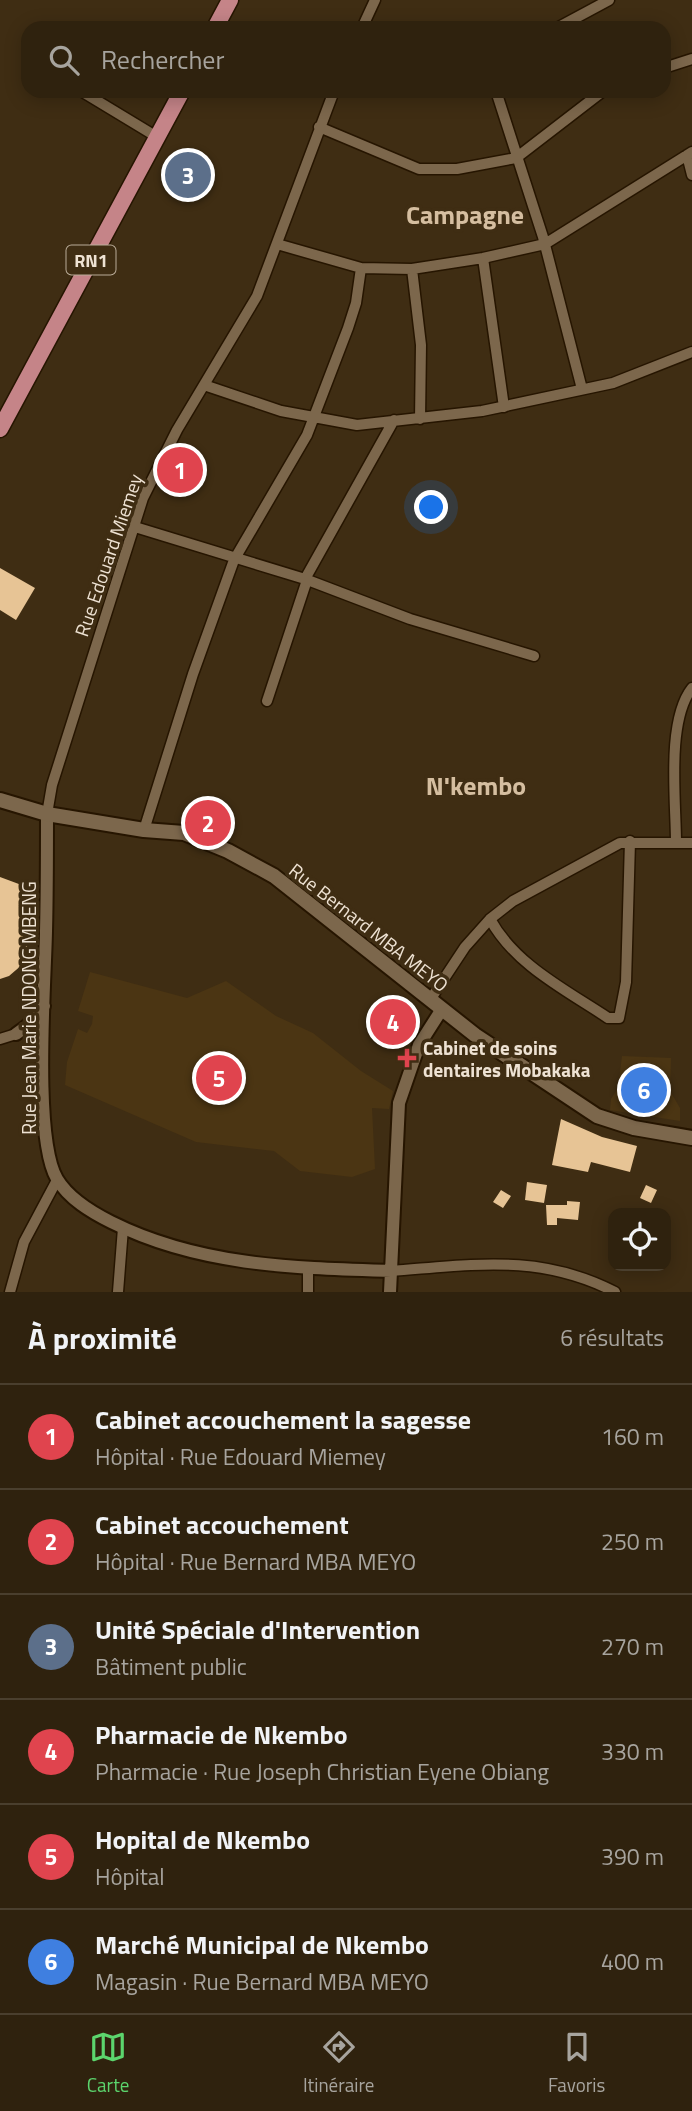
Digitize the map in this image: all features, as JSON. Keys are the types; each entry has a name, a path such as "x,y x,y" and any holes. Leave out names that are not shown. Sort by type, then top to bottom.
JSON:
{"main road":[{"path":"219,21 230,0"},
{"name":"RN1","path":"0,429 178,98"},
{"name":"Rue Bernard MBA MEYO","path":"0,800 47,814 144,830 184,833 256,866 291,889 436,1004 597,1116 634,1128 692,1138"}],"street":[{"path":"365,21 375,0"},
{"path":"570,21 609,0"},
{"path":"671,66 692,59"},
{"path":"93,98 157,137"},
{"name":"Rue Edouard Miemey","path":"47,814 52,785 155,469 242,325 277,244 331,98"},
{"path":"498,98 545,244 582,389"},
{"path":"319,127 419,169 457,169 516,158 594,98"},
{"path":"277,244 361,268 412,270 545,244 689,154 692,175"},
{"path":"484,258 504,407"},
{"path":"144,830 193,674 234,560 314,418 356,303 361,268"},
{"path":"412,270 421,345 420,419"},
{"path":"204,386 260,405 357,425 504,407 637,376 692,352"},
{"path":"267,701 306,579 394,420"},
{"path":"135,527 234,560 306,579 410,619 534,656"},
{"path":"676,843 677,732 681,706 692,688"},
{"name":"Rue Jean Marie NDONG MBENG","path":"47,814 45,1117 50,1159 57,1180 81,1205 123,1228 207,1257 308,1269 391,1271"},
{"path":"490,919 506,944 526,962 608,1018 619,1018 626,982 630,841"},
{"path":"390,1292 399,1103 436,1004 465,947 490,919 543,884 607,849 630,841 692,843"},
{"path":"6,1036 27,1026 44,1006"},
{"path":"6,1036 36,1037 44,1049"},
{"path":"10,1292 24,1242 57,1180"},
{"path":"118,1292 123,1228"},
{"path":"391,1271 537,1265 569,1272 615,1292"},
{"path":"308,1269 308,1292"}],"shaded area":[{"path":"90,972 187,998 226,981 276,1016 313,1033 361,1071 393,1091 389,1109 372,1108 375,1169 352,1177 300,1171 274,1151 196,1142 65,1085 67,1062 78,1029 87,1033 92,1024 93,1016 78,1011"},
{"path":"622,1056 671,1058 670,1091 680,1108 680,1121 610,1110 611,1099 618,1088"}],"building":[{"path":"0,568 35,588 16,620 0,610"},
{"path":"0,877 35,890 33,898 36,901 30,958 9,976 0,979"},
{"path":"561,1119 602,1137 637,1146 630,1172 591,1162 588,1172 552,1165"},
{"path":"527,1182 547,1185 544,1203 525,1200"},
{"path":"646,1185 657,1190 651,1203 640,1198"},
{"path":"501,1190 511,1196 503,1208 493,1202"},
{"path":"567,1201 580,1202 578,1220 557,1218 557,1225 547,1225 546,1205 567,1205"}],"place":[{"name":"Unité Spéciale d'Intervention","path":"188,175"},
{"name":"Cabinet accouchement la sagesse","path":"180,470"},
{"name":"Cabinet accouchement","path":"208,823"},
{"name":"Pharmacie de Nkembo","path":"393,1022"},
{"name":"Cabinet de soins dentaires Mobakaka","path":"407,1058"},
{"name":"Hopital de Nkembo","path":"219,1078"},
{"name":"Marché Municipal de Nkembo","path":"644,1090"}],"district":[{"name":"Campagne","path":"465,214"},
{"name":"N'kembo","path":"476,785"}]}
